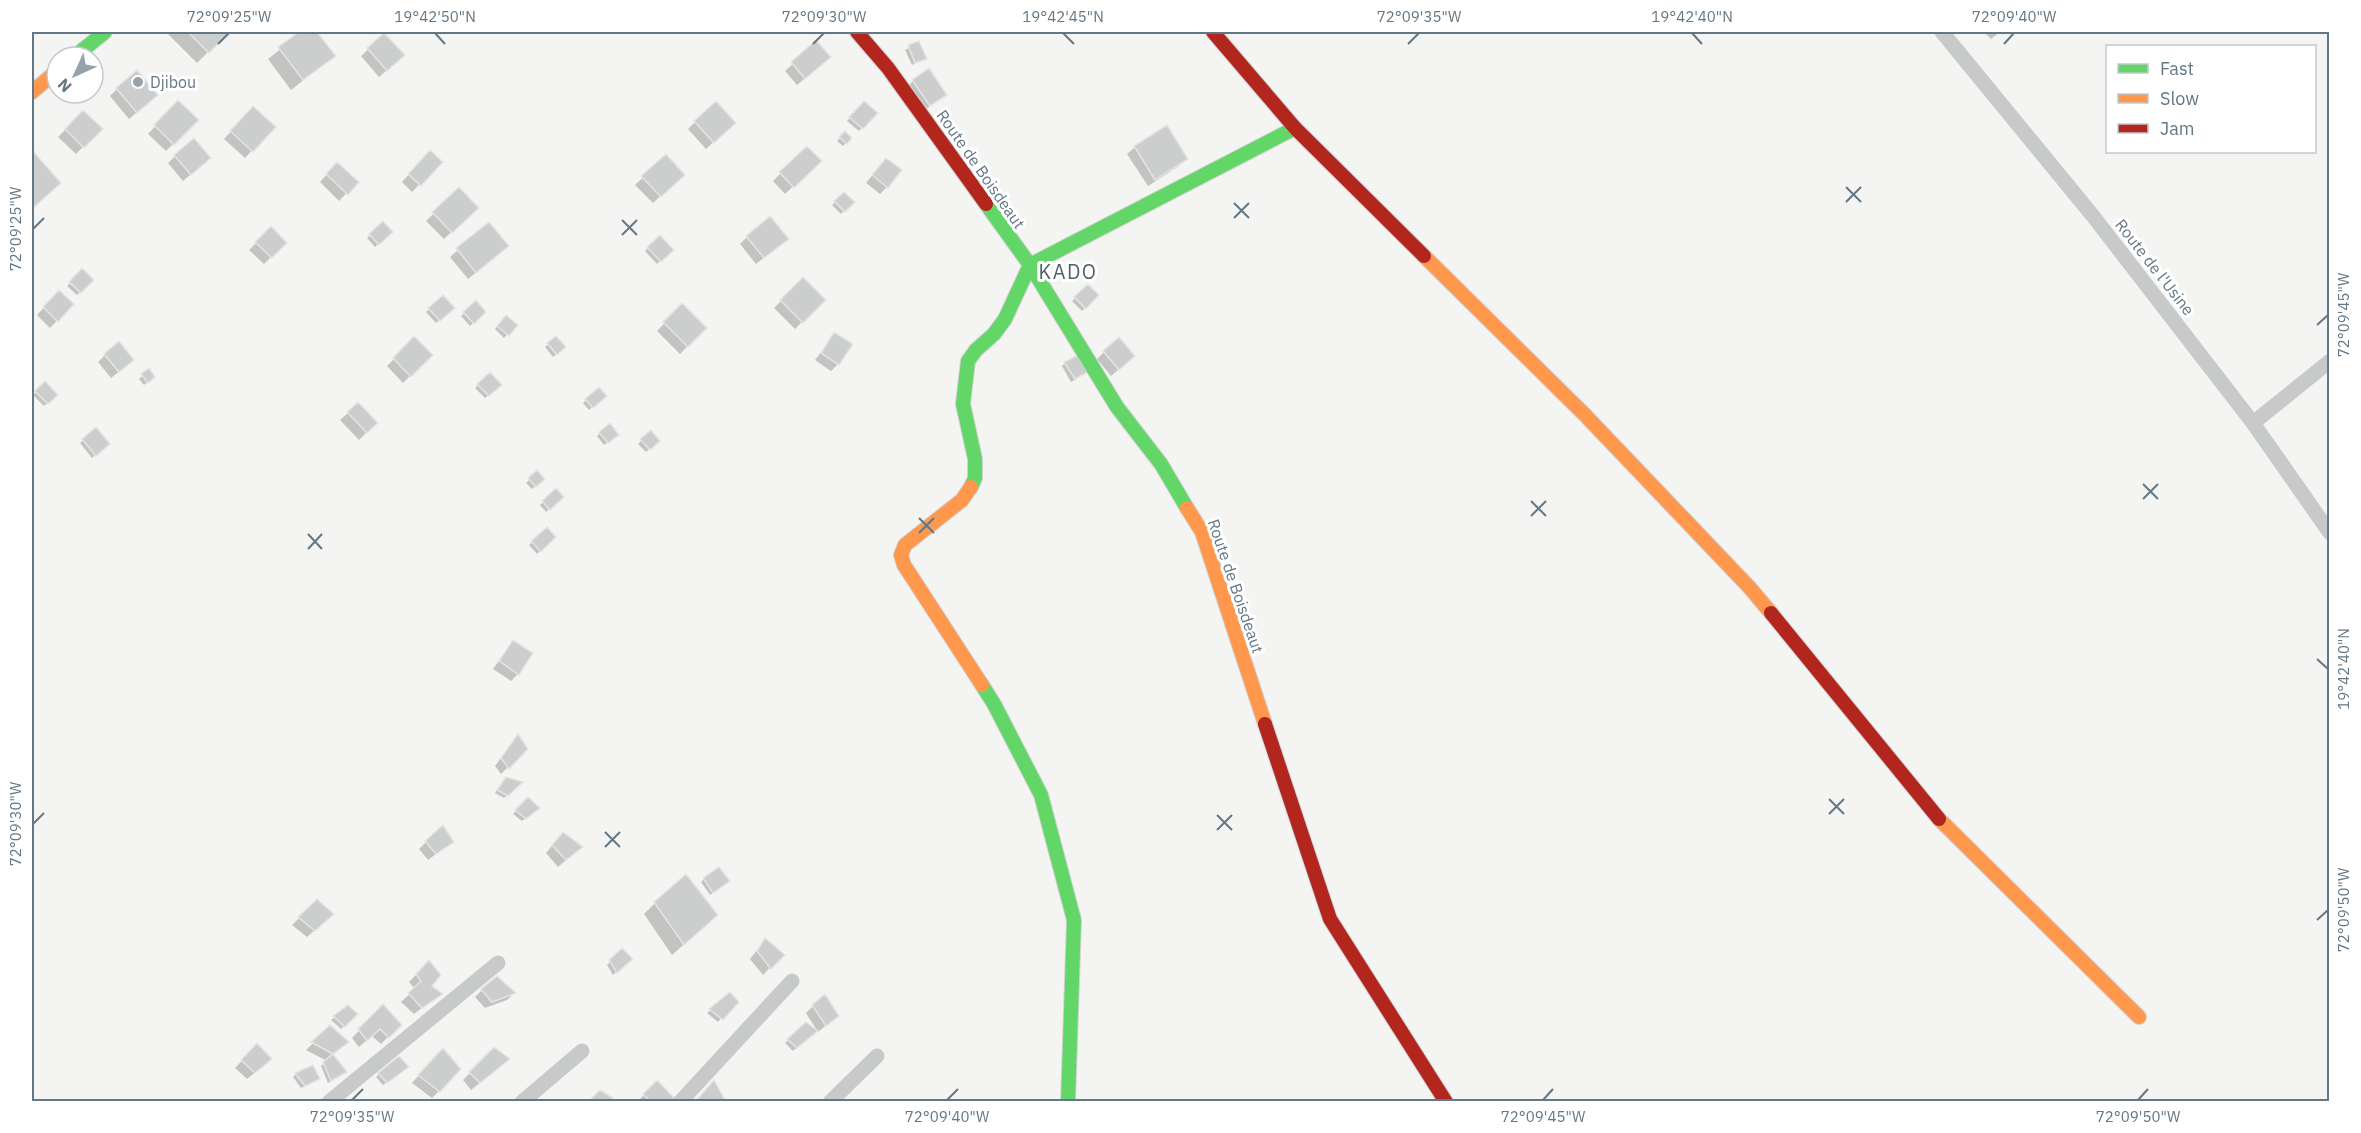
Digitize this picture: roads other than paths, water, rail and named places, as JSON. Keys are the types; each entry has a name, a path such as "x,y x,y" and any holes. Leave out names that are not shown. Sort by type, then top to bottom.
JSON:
{"street":[{"path":"89,45 105,32"},
{"name":"Route de Boisdeaut","path":"857,32 888,68 1030,266 1117,407 1161,464 1202,532 1330,919 1446,1101"},
{"path":"1213,32 1295,128 1585,416 1750,588 1941,822 2139,1017"},
{"name":"Route de l'Usine","path":"1942,32 2093,216 2253,423 2330,533"},
{"path":"32,92 45,81"},
{"path":"1068,1101 1074,920 1041,795 994,704 900,557 905,545 962,500 970,490 975,478 975,459 963,404 968,360 994,334 1005,319 1030,266 1295,128"},
{"path":"2253,423 2330,361"},
{"path":"329,1101 498,963"},
{"path":"680,1101 792,981"},
{"path":"522,1101 582,1051"},
{"path":"830,1101 876,1056"}],"place":[{"name":"Djibou","path":"138,82"}],"district":[{"name":"KADO","path":"1068,272"}]}
